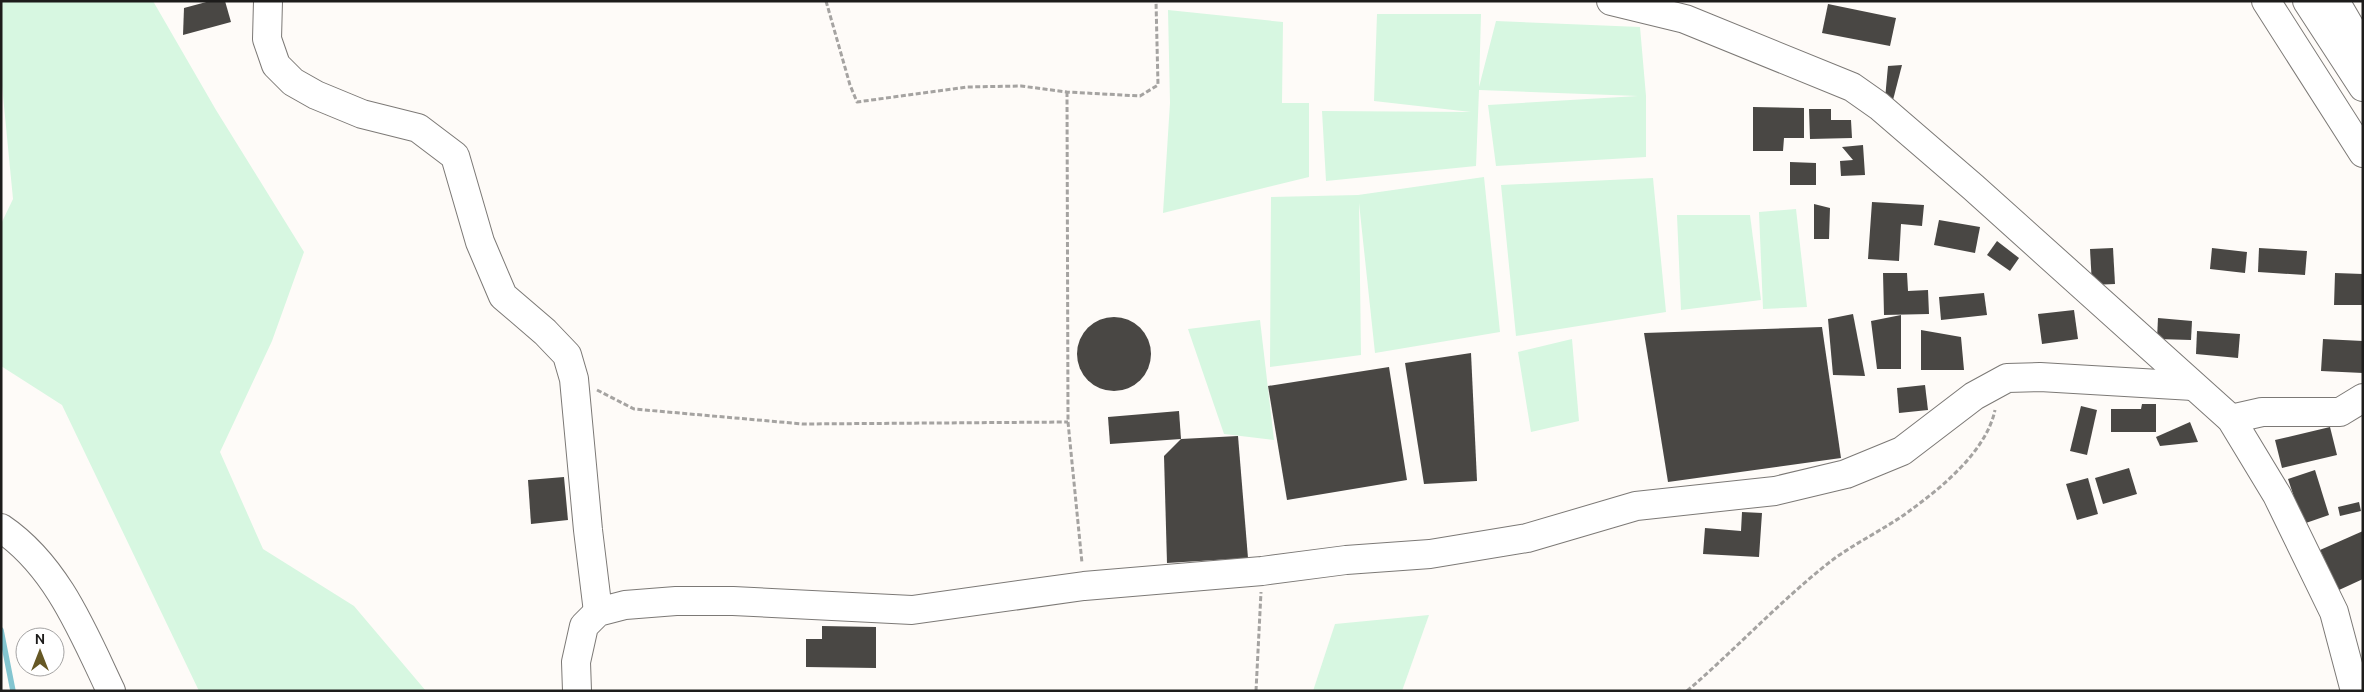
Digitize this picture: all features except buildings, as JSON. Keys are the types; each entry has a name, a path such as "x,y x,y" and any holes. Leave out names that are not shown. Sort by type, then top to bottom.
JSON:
{"main road":[{"path":"268,1 267,39 276,65 293,82 316,95 362,114 418,128 455,156 480,242 503,296 545,332 567,355 574,379 588,530 598,612"},
{"path":"1611,1 1685,19 1852,87 1879,106 1973,187 2231,419 2278,495 2334,612 2356,691"},
{"path":"2266,1 2363,154"},
{"path":"2307,1 2363,87"},
{"path":"2335,1 2363,49"},
{"path":"576,691 576,662 584,626 598,612 625,605 676,601 733,601 912,610 1084,586 1262,571 1346,560 1430,554 1526,538 1636,506 1775,491 1846,474 1902,451 1974,396 2007,378 2040,377 2193,386"},
{"path":"2231,419 2262,412 2340,412 2363,398"},
{"path":"1,528 16,538 59,588 111,691"}],"path":[{"path":"826,1 850,85 857,102 967,87 1021,86 1067,92 1140,96 1158,85 1156,1"},
{"path":"1067,92 1068,422 1084,586"},
{"path":"1687,691 1759,624 1832,561 1907,513 1960,466 1981,442 1994,414 2000,388 2007,378"},
{"path":"574,379 634,409 802,424 1068,422"},
{"path":"1256,691 1262,571"}],"green space":[{"path":"1,1 153,1 216,110 304,252 272,341 220,452 263,549 354,606 426,691 199,691 62,405 1,366 1,224 13,199 1,75"},
{"path":"1168,10 1283,22 1282,103 1309,103 1309,177 1163,213 1170,103"},
{"path":"1377,14 1481,14 1479,87 1496,21 1640,27 1646,96 1646,157 1496,166 1488,105 1638,96 1479,90 1476,166 1326,181 1322,111 1471,112 1374,101"},
{"path":"1484,177 1500,332 1375,353 1359,203 1361,355 1270,367 1271,197 1358,195"},
{"path":"1653,178 1666,312 1516,336 1501,185"},
{"path":"1796,209 1807,307 1763,309 1759,212"},
{"path":"1677,215 1750,215 1761,300 1681,310"},
{"path":"1260,320 1274,440 1224,434 1188,329"},
{"path":"1572,339 1579,421 1531,432 1518,352"},
{"path":"1429,615 1402,691 1313,691 1335,624"}],"waterway":[{"path":"1,630 13,691"}]}
